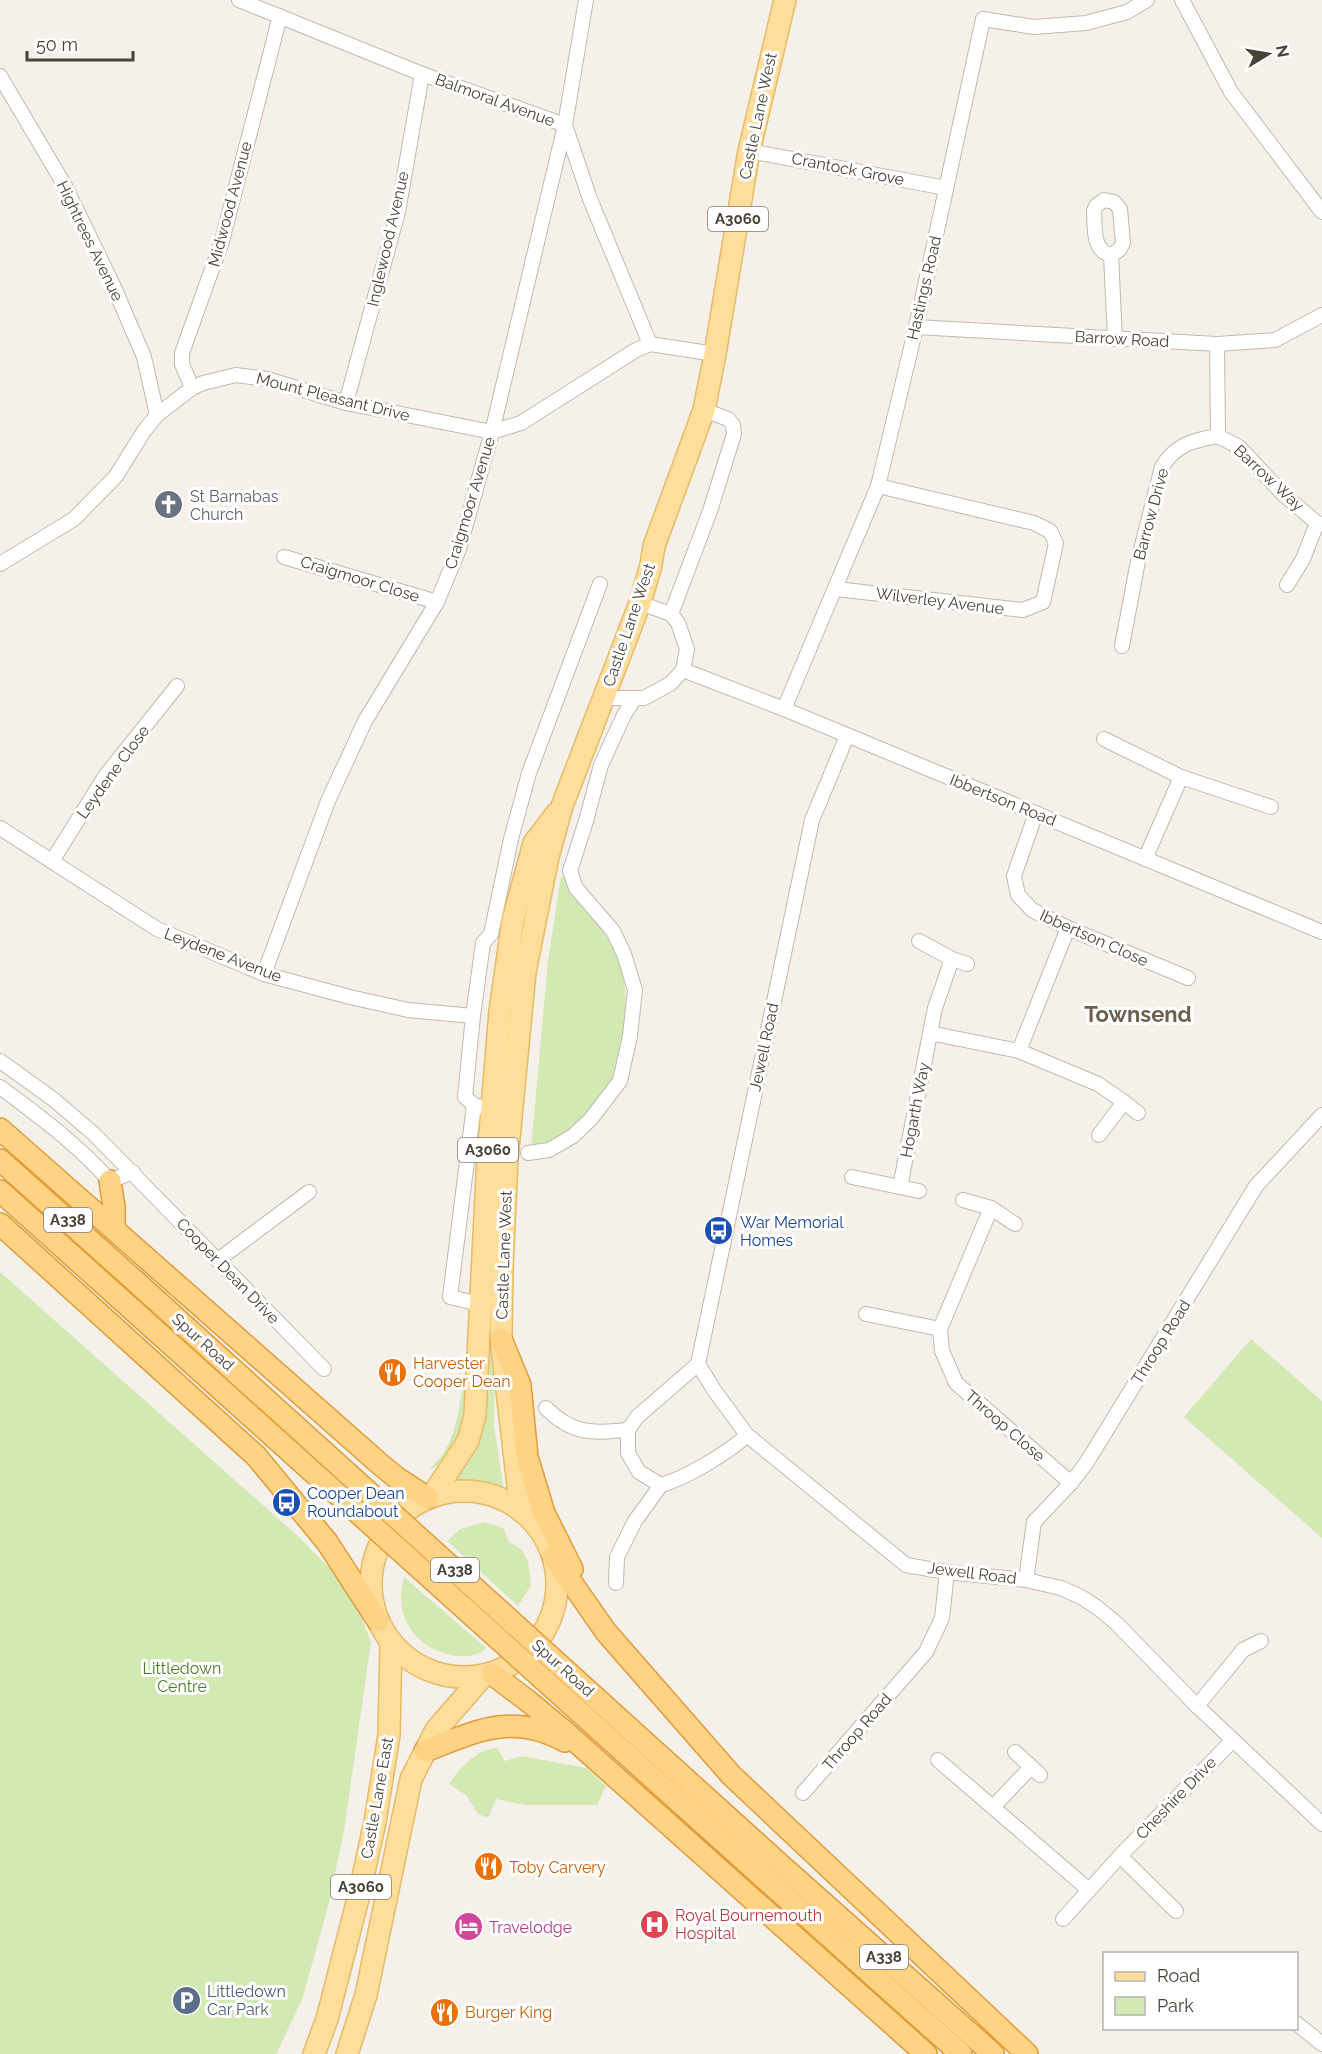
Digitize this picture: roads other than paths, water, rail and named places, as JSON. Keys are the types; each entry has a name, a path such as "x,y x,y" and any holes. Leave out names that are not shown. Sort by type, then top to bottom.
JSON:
{"highway":[{"path":"0,1129 381,1465 397,1478 430,1497"},
{"name":"Spur Road","path":"0,1160 135,1281 770,1869 961,2054"},
{"path":"110,1181 114,1229"},
{"name":"Spur Road","path":"0,1191 770,1869 993,2054"},
{"path":"0,1224 256,1456 327,1542 378,1621"},
{"path":"0,1233 116,1327"},
{"path":"501,1339 520,1385 527,1457 544,1513 598,1620"},
{"path":"553,1556 606,1632 731,1775 1027,2054"},
{"path":"487,1675 528,1701 926,2054"},
{"path":"425,1751 488,1728 513,1725 547,1731 594,1758"}],"main road":[{"name":"Castle Lane West","path":"521,1510 508,1415 501,1339 507,1159 525,972 548,857 562,806 640,603 654,546 704,410 716,354 749,151 785,0"},
{"name":"Castle Lane West","path":"430,1497 468,1441 475,1415 488,1156 483,1107 500,1011 501,934 534,843 562,806"},
{"path":"483,1107 502,1100 512,1003 525,972"},
{"path":"469,1491 505,1500 521,1510 540,1531 553,1556 557,1580 555,1605 547,1628 533,1648 514,1664 487,1675 458,1678 433,1673 410,1661 391,1643 378,1621 371,1592 373,1563 384,1536 398,1517 409,1508 430,1497 450,1492 469,1491"},
{"name":"Castle Lane East","path":"314,2054 333,1996 375,1822 389,1735 391,1643"},
{"name":"Castle Lane East","path":"346,2054 366,1995 411,1779 436,1730 487,1675"}],"street":[{"name":"Balmoral Avenue","path":"239,0 422,74 565,125 590,198 650,344"},
{"name":"Craigmoor Avenue","path":"264,974 328,801 360,731 437,602 459,549 492,432 565,125 586,0"},
{"name":"Hastings Road","path":"784,709 878,486 916,327 983,19 1035,27 1086,23 1127,12 1148,0"},
{"path":"1182,0 1231,92 1322,212"},
{"name":"Midwood Avenue","path":"192,388 182,364 182,353 222,241 280,16"},
{"name":"Inglewood Avenue","path":"346,403 398,212 422,74"},
{"name":"Hightrees Avenue","path":"0,76 65,186 113,285 144,357 157,415"},
{"name":"Crantock Grove","path":"749,151 946,188"},
{"path":"1111,255 1115,339"},
{"name":"Barrow Road","path":"916,327 1217,344 1275,340 1322,315"},
{"path":"650,344 716,354"},
{"name":"Mount Pleasant Drive","path":"0,564 74,519 116,476 144,431 157,415 192,388 203,383 236,375 267,379 346,403 492,432 521,423 636,350 650,344"},
{"path":"1217,344 1218,436"},
{"path":"671,614 710,511 734,434 733,425 728,419 704,410"},
{"name":"Barrow Way","path":"1218,436 1239,447 1283,494 1319,524 1303,559 1287,585"},
{"name":"Barrow Drive","path":"1122,646 1138,561 1162,467 1168,457 1185,444 1218,436"},
{"name":"Wilverley Avenue","path":"836,589 1023,610 1043,602 1056,543 1050,531 1034,523 878,486"},
{"name":"Craigmoor Close","path":"284,557 437,602"},
{"name":"Castle Lane West","path":"480,1304 450,1297 483,1107 465,1097 483,943 501,934 511,839 529,773 600,584"},
{"path":"604,698 644,698 670,684 683,670 687,649 678,623 671,614 640,603"},
{"name":"Ibbertson Road","path":"683,670 784,709 1322,932"},
{"name":"Leydene Close","path":"52,861 106,775 177,686"},
{"name":"Castle Lane West","path":"570,871 601,765 624,714 635,698"},
{"name":"Jewell Road","path":"847,736 812,820 698,1364 747,1435 906,1564 947,1572 1026,1580 1061,1588 1098,1608 1118,1624 1197,1706 1322,1824"},
{"path":"1104,739 1181,777 1271,807"},
{"path":"1145,859 1181,777"},
{"name":"Ibbertson Close","path":"1036,813 1014,876 1018,895 1032,910 1068,928 1188,978"},
{"name":"Leydene Avenue","path":"0,828 157,929 264,974 408,1010 473,1016"},
{"path":"528,1153 549,1150 573,1136 590,1120 620,1081 630,1036 635,990 624,954 613,931 576,888 570,871 548,857"},
{"path":"1019,1051 1068,928"},
{"path":"919,941 952,959 967,964"},
{"name":"Hogarth Way","path":"900,1187 935,1008 952,959"},
{"path":"930,1033 1019,1051 1098,1084 1138,1113"},
{"name":"Cooper Dean Drive","path":"0,1061 53,1099 94,1134 324,1370"},
{"path":"0,1087 46,1121 110,1181 133,1172"},
{"path":"1099,1135 1124,1102"},
{"name":"Throop Road","path":"1026,1580 1034,1522 1071,1483 1087,1462 1256,1186 1322,1115"},
{"path":"852,1177 919,1191"},
{"path":"218,1260 309,1192"},
{"path":"963,1200 991,1208 1015,1224"},
{"path":"866,1314 940,1329 991,1208"},
{"name":"Throop Close","path":"940,1329 942,1351 956,1383 1071,1483"},
{"path":"661,1485 639,1472 628,1453 628,1430 637,1417 698,1364"},
{"path":"546,1408 560,1422 583,1431 628,1430"},
{"path":"616,1583 617,1557 635,1521 661,1485 674,1481 737,1445 747,1435"},
{"name":"Throop Road","path":"803,1793 926,1652 942,1617 947,1572"},
{"path":"1197,1706 1243,1650 1261,1641"},
{"name":"Cheshire Drive","path":"1063,1919 1120,1856 1233,1740"},
{"path":"993,1807 1035,1771 1015,1752"},
{"path":"938,1760 1089,1890"},
{"path":"1120,1856 1176,1911"},
{"path":"1298,2025 1322,2045 1314,2054"}],"place":[{"name":"St Barnabas Church","path":"169,505"},
{"name":"War Memorial Homes","path":"719,1231"},
{"name":"Harvester Cooper Dean","path":"392,1372"},
{"name":"Cooper Dean Roundabout","path":"286,1502"},
{"name":"Toby Carvery","path":"488,1867"},
{"name":"Royal Bournemouth Hospital","path":"654,1924"},
{"name":"Travelodge","path":"468,1927"},
{"name":"Littledown Car Park","path":"186,2000"},
{"name":"Burger King","path":"444,2012"}],"district":[{"name":"Townsend","path":"1138,1014"}],"park label":[{"name":"Littledown Centre","path":"182,1677"}]}
